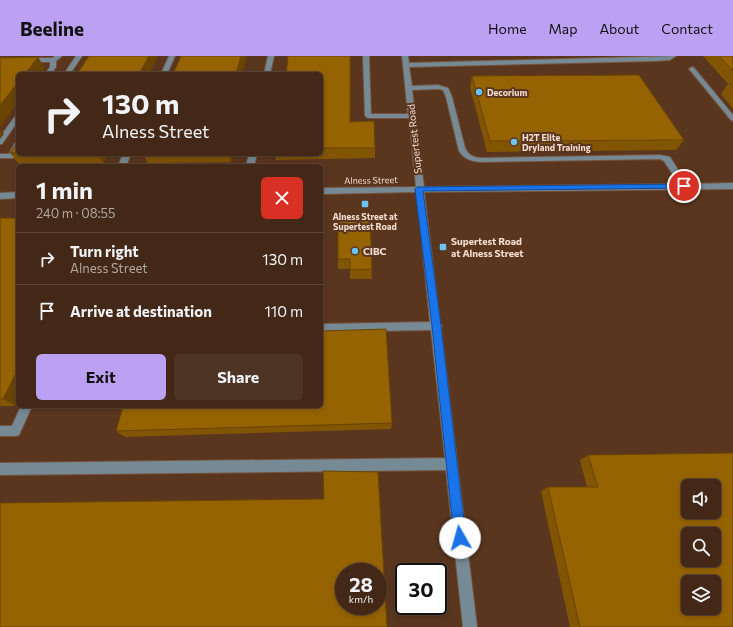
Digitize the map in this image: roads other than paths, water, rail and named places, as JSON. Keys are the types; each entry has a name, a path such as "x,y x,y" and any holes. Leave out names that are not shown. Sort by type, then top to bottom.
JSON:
{"street":[{"path":"68,72 79,56"},
{"path":"165,72 172,56"},
{"path":"267,72 271,56"},
{"path":"366,56 368,116 412,116"},
{"name":"Supertest Road","path":"405,56 419,189 437,326 470,627"},
{"path":"406,65 655,59 670,58 673,56"},
{"path":"0,60 56,58 49,72"},
{"path":"692,69 733,119"},
{"path":"409,88 438,87 446,89 461,148 463,153 468,158 480,160 660,157 667,159 684,186"},
{"path":"0,142 16,119"},
{"path":"0,156 11,156 16,148"},
{"name":"Alness Street","path":"323,191 733,186"},
{"path":"0,196 16,196"},
{"path":"323,328 437,326"},
{"path":"0,431 15,431 25,408"},
{"path":"0,469 451,464"}],"place":[{"name":"Decorium","path":"479,92"},
{"name":"H2T Elite Dryland Training","path":"514,142"},
{"name":"Alness Street at Supertest Road","path":"365,204"},
{"name":"Supertest Road at Alness Street","path":"443,247"},
{"name":"CIBC","path":"355,251"}]}
